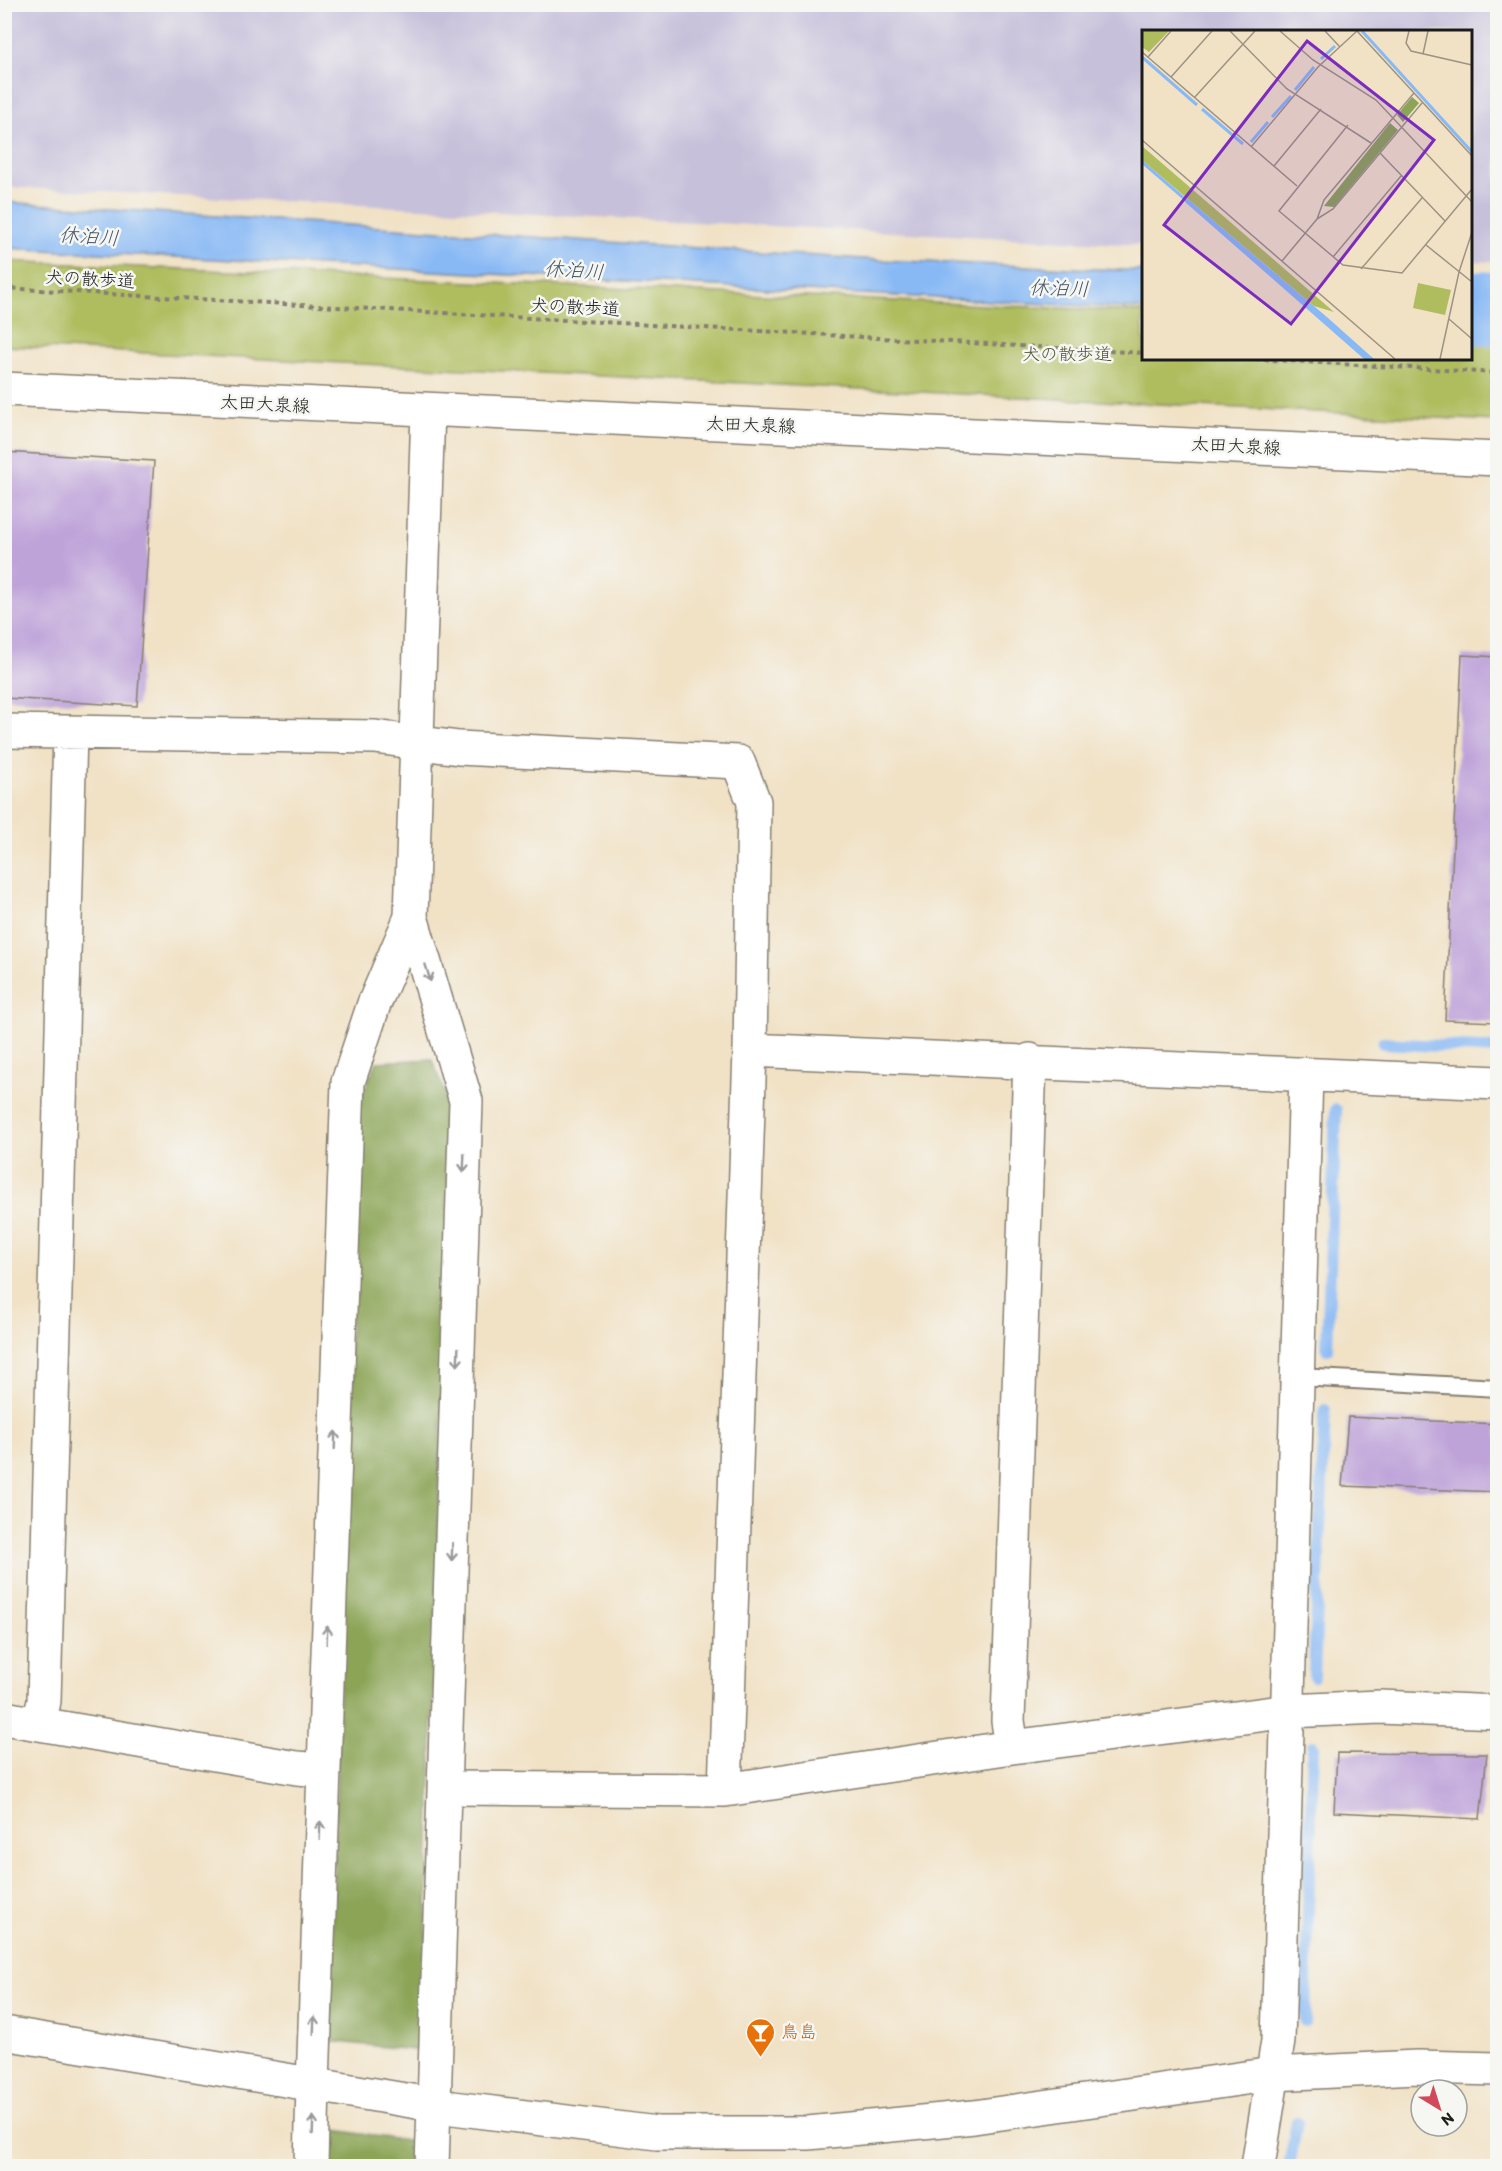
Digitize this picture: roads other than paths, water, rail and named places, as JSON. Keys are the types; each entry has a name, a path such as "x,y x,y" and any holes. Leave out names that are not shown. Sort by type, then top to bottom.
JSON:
{"street":[{"name":"太田大泉線","path":"4,389 428,410 1004,434 1497,459"},
{"path":"428,410 411,917 466,1101 432,2166"},
{"path":"4,731 375,737 459,748 738,762 754,802 750,1050 725,1790"},
{"path":"39,1724 44,1701 70,733"},
{"path":"312,2166 322,1770 348,1082 374,1004 411,917"},
{"path":"750,1050 1030,1060 1497,1083"},
{"path":"1012,1747 1008,1709 1030,1060"},
{"path":"1258,2166 1278,2041 1306,1074"},
{"path":"445,1788 725,1790 1012,1747 1289,1711 1380,1707 1497,1712"},
{"path":"4,1718 297,1768 322,1770"},
{"path":"4,2033 434,2105 657,2133 808,2133 974,2117 1273,2074 1417,2067 1497,2068"}],"lane":[{"path":"1299,1377 1497,1388"}],"water":[{"path":"4,202 878,260 1142,271 1142,309 5,248"},
{"path":"1472,284 1482,284 1475,326 1472,326"}],"waterway":[{"name":"休泊川","path":"1472,308 1498,309"},
{"path":"1383,1043 1498,1049"},
{"path":"1327,1349 1336,1110"},
{"path":"1314,1676 1325,1410"},
{"path":"1305,2021 1313,1746"},
{"path":"1289,2166 1297,2122"}],"place":[{"name":"鳥島","path":"760,2058"}],"park label":[{"name":"犬の散歩道","path":"1067,354"}]}
